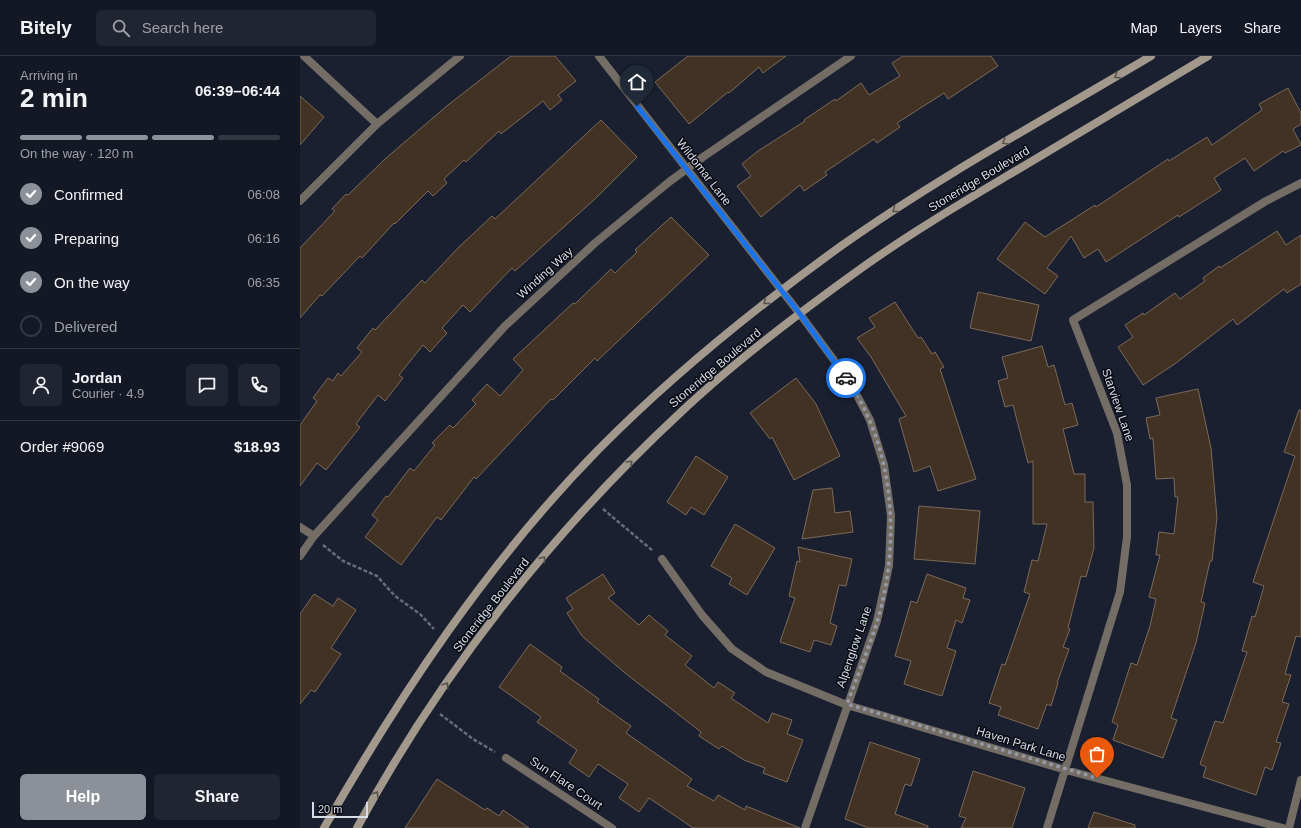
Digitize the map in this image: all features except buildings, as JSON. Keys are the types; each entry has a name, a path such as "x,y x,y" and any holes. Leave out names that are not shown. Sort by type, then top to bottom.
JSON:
{"street":[{"path":"304,56 377,124"},
{"path":"300,201 377,124 460,56"},
{"name":"Wildomar Lane","path":"599,56 686,170 791,302"},
{"name":"Winding Way","path":"300,556 314,536 505,326 595,243 686,170 851,56"},
{"name":"Stoneridge Boulevard","path":"324,828 392,714 497,566 597,451 658,393 724,336 782,290 843,245 926,189 1151,56"},
{"name":"Stoneridge Boulevard","path":"357,828 373,799 431,707 463,660 514,594 594,501 680,413 744,357 864,266 942,215 1208,56"},
{"name":"Starview Lane","path":"1047,828 1120,592 1127,537 1127,485 1117,434 1073,320 1266,201 1301,183"},
{"name":"Alpenglow Lane","path":"791,302 850,382 870,420 884,465 891,516 889,566 877,621 805,828"},
{"path":"300,527 314,536"},
{"name":"Haven Park Lane","path":"662,559 702,615 732,649 766,672 847,704 1066,770 1283,828"},
{"name":"Sun Flare Court","path":"506,758 612,828"},
{"path":"1289,828 1301,780"}],"path":[{"path":"594,501 662,559"},
{"path":"314,536 343,561 378,576 395,596 420,614 444,639"},
{"path":"431,707 473,739 506,758"}],"way so far":[{"path":"846,378 850,382 870,420 884,465 891,516 889,566 877,621 847,704 1097,778"}],"route":[{"path":"637,106 818,337 846,378"}]}
